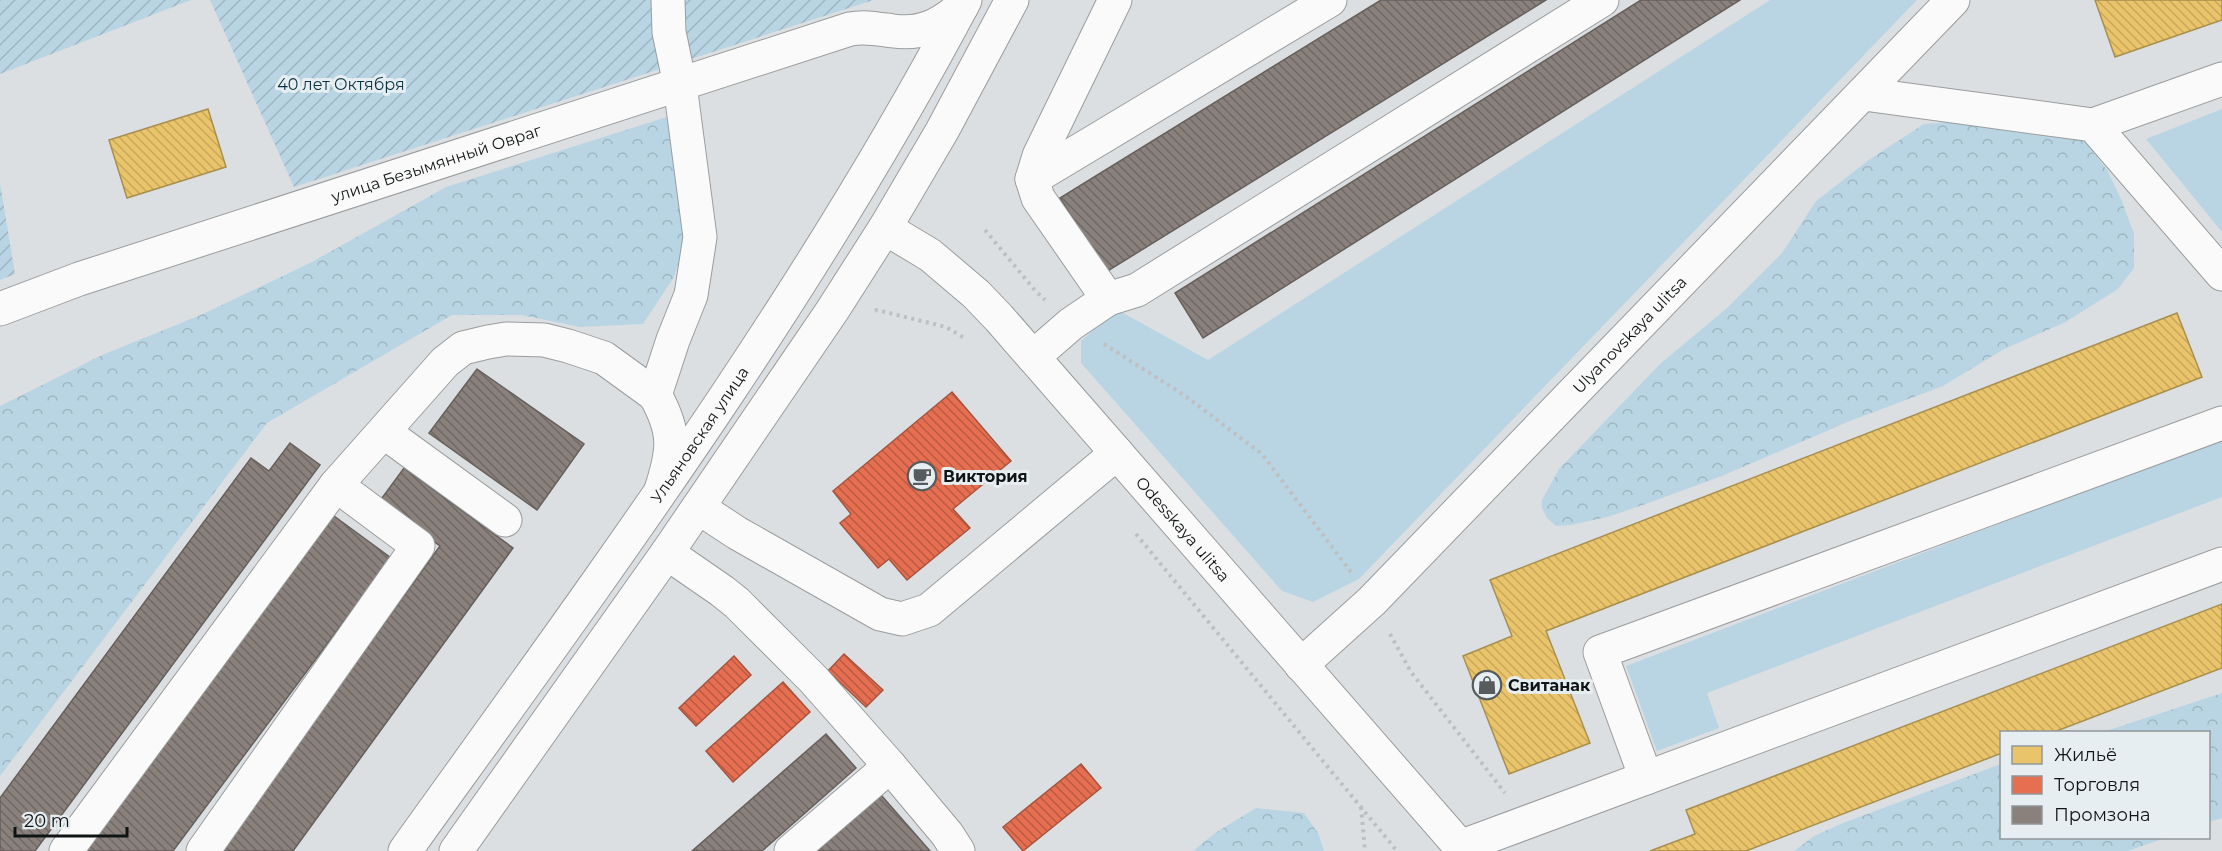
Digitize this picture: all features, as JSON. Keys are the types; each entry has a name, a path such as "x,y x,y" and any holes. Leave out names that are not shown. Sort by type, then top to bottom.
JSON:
{"main road":[{"path":"660,491 668,467 671,446 669,425 660,404 673,340 691,296 700,237 680,85 669,32 668,0"},
{"path":"456,851 699,508 832,311 885,228 942,131 1012,0"},
{"path":"1108,300 1038,198 1032,179 1043,147 1115,0"},
{"path":"1032,179 1330,0"},
{"path":"1032,357 1071,324 1108,300 1137,290 1602,0"},
{"name":"Ulyanovskaya ulitsa","path":"1301,665 1372,601 1953,0"},
{"name":"улица Безымянный Овраг","path":"0,309 80,279 850,29 862,27 906,32 920,31 942,22 963,3"},
{"name":"Ульяновская улица","path":"405,851 660,491 796,289 848,206 963,3"},
{"path":"876,28 896,40 911,58 915,75 912,96"},
{"path":"1864,94 2093,125 2222,79"},
{"path":"2093,125 2222,274"},
{"name":"Odesskaya ulitsa","path":"848,206 930,255 952,272 999,318 1462,849"},
{"path":"66,851 336,485 445,362 463,348 506,339 543,340 568,346 604,358 660,404 677,424 685,427 702,424 712,415"},
{"path":"1646,778 1600,652 2222,423"},
{"path":"384,432 505,520"},
{"path":"699,508 737,533 880,614 902,619 929,610 1117,453"},
{"path":"202,851 418,546 336,485"},
{"path":"667,553 737,603 813,679 890,766 947,834 958,851"},
{"path":"1462,849 1528,822 2222,564"},
{"path":"791,851 890,766"}],"path":[{"path":"985,230 1033,288 1071,324 1184,395 1262,454 1372,601 1411,672 1528,822"},
{"path":"832,311 858,326 877,310 946,327 970,342"},
{"path":"1361,807 1365,851"}],"green space":[{"path":"0,0 191,0 0,74"},
{"name":"40 лет Октября","path":"210,0 874,0 294,187"},
{"path":"1770,0 1917,0 1359,579 1313,602 1282,591 1081,363 1081,341 1116,309 1208,360"},
{"path":"2222,109 2222,232 2146,139"},
{"path":"673,115 687,235 674,277 643,324 580,327 521,315 452,315 267,423 0,776 0,406 102,355 203,314 312,262 446,187"},
{"path":"1989,119 2081,137 2107,170 2134,234 2134,268 2118,289 2064,323 2004,349 1943,386 1850,421 1722,476 1607,517 1556,526 1547,518 1542,508 1542,500 1559,469 1660,364 1727,308 1782,253 1816,201 1870,159 1924,124"},
{"path":"0,183 15,274 0,280"},
{"path":"2222,439 2222,497 1707,693 1719,728 1657,751 1626,666"},
{"path":"2222,693 2222,818 2210,822 2210,731 2106,731"},
{"path":"2000,764 2000,839 2162,839 2128,851 1794,851 1814,836"},
{"path":"1256,808 1304,813 1318,833 1324,851 1193,851 1215,833"}],"building: Жильё":[{"path":"2095,0 2222,0 2222,20 2115,57"},
{"path":"208,109 226,167 127,198 109,140"},
{"path":"2177,313 2202,377 1546,631 1590,743 1509,774 1463,656 1512,636 1490,580"},
{"path":"2222,604 2222,668 2057,731 2000,731 2000,754 1746,851 1650,851 1695,834 1686,810"}],"building: Торговля":[{"name":"Виктория","path":"952,392 1011,461 953,509 970,528 907,580 889,559 878,568 840,523 851,514 833,491"},
{"path":"844,654 883,690 866,707 828,671"},
{"path":"734,656 751,675 696,726 679,708"},
{"path":"783,682 810,712 733,782 706,751"},
{"path":"1081,764 1101,788 1023,851 1003,827"}],"building: Промзона":[{"path":"1381,0 1546,0 1106,272 1060,198"},
{"path":"1641,0 1740,0 1203,338 1175,293"},
{"path":"477,369 584,444 537,510 429,433"},
{"path":"290,443 320,465 35,851 0,851 0,798 251,458 269,471"},
{"path":"404,468 513,548 293,851 220,851 440,546 379,502"},
{"path":"334,516 391,558 173,851 86,851"},
{"path":"826,734 856,768 762,851 692,851"},
{"path":"881,795 930,851 817,851"}],"place":[{"name":"Виктория","path":"922,476"},
{"name":"Свитанак","path":"1487,685"}]}
